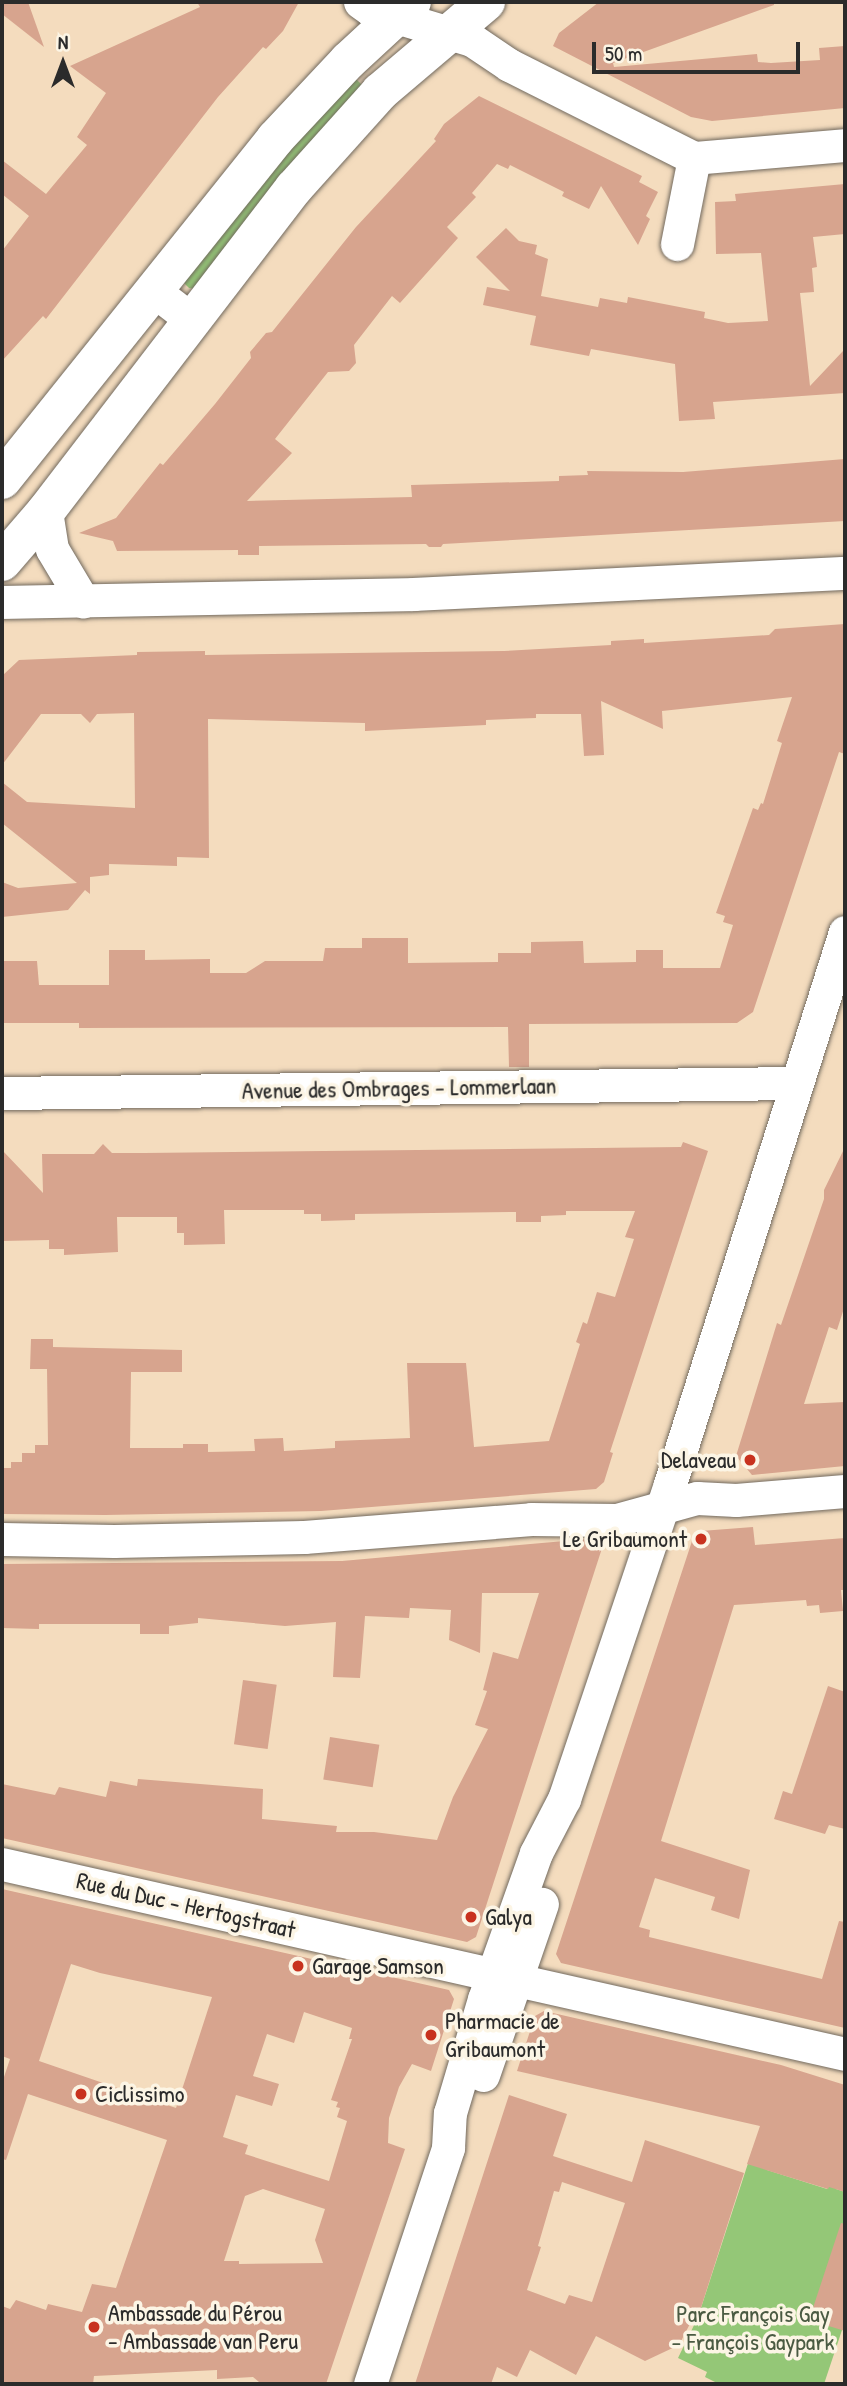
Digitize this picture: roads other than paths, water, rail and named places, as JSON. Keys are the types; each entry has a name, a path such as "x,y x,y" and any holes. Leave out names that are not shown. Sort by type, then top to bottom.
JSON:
{"main road":[{"path":"2,562 46,511 294,188 380,92 486,2"},
{"path":"2,480 275,139 404,9"}],"street":[{"path":"360,2 404,9 449,33 472,40 509,65 694,158 845,145"},
{"path":"677,244 694,158"},
{"path":"153,290 192,320"},
{"path":"46,511 52,549 83,601"},
{"path":"2,602 414,594 845,573"},
{"path":"370,2384 448,2148 450,2113 506,1976 536,1853 564,1799 845,932"},
{"name":"Avenue des Ombrages - Lommerlaan","path":"2,1093 796,1083"},
{"path":"2,1539 114,1541 304,1537 531,1520 617,1520 659,1511 697,1498 736,1500 845,1491"},
{"name":"Rue du Duc - Hertogstraat","path":"2,1864 845,2054"}],"place":[{"name":"Delaveau","path":"750,1460"},
{"name":"Le Gribaumont","path":"701,1539"},
{"name":"Galya","path":"471,1917"},
{"name":"Garage Samson","path":"298,1966"},
{"name":"Pharmacie de Gribaumont","path":"431,2035"},
{"name":"Ciclissimo","path":"81,2094"},
{"name":"Ambassade du Pérou - Ambassade van Peru","path":"94,2327"}],"park label":[{"name":"Parc François Gay - François Gaypark","path":"753,2328"}]}
